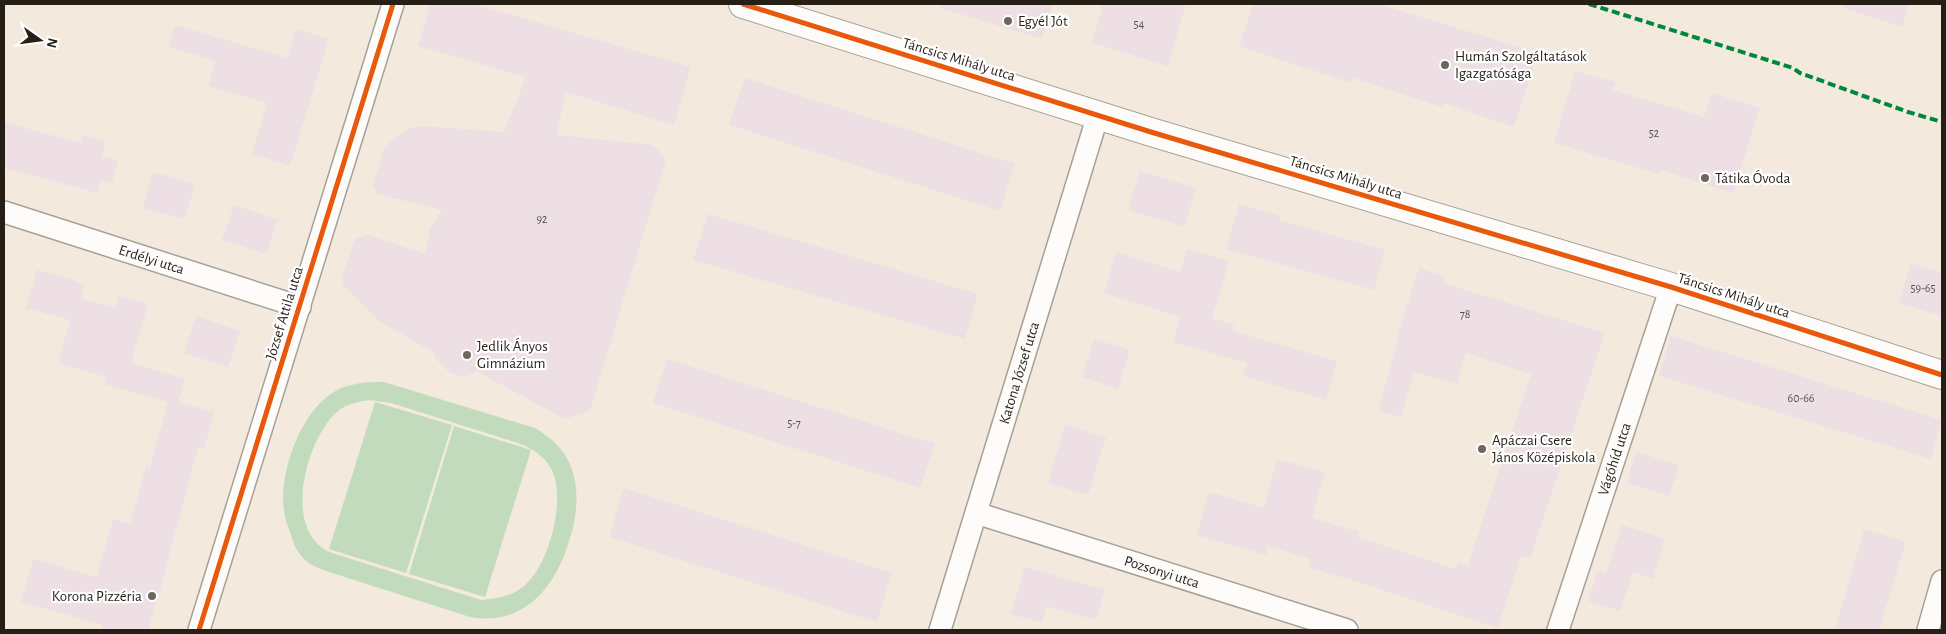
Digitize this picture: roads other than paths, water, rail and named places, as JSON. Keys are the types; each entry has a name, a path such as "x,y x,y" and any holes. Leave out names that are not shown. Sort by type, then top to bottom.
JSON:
{"street":[{"name":"József Attila utca","path":"199,630 393,4"},
{"name":"Táncsics Mihály utca","path":"743,4 1098,115 1671,287 1942,375"},
{"name":"Katona József utca","path":"940,630 1098,115"},
{"name":"Erdélyi utca","path":"4,212 300,307"},
{"name":"Vágóhíd utca","path":"1558,630 1671,287"},
{"name":"Pozsonyi utca","path":"976,513 1347,630"},
{"path":"1928,630 1942,581"}],"place":[{"name":"Egyél Jót","path":"1008,21"},
{"name":"Humán Szolgáltatások Igazgatósága","path":"1445,65"},
{"name":"Tátika Óvoda","path":"1705,178"},
{"name":"Jedlik Ányos Gimnázium","path":"467,355"},
{"name":"Apáczai Csere János Középiskola","path":"1482,449"},
{"name":"Korona Pizzéria","path":"152,596"}]}
